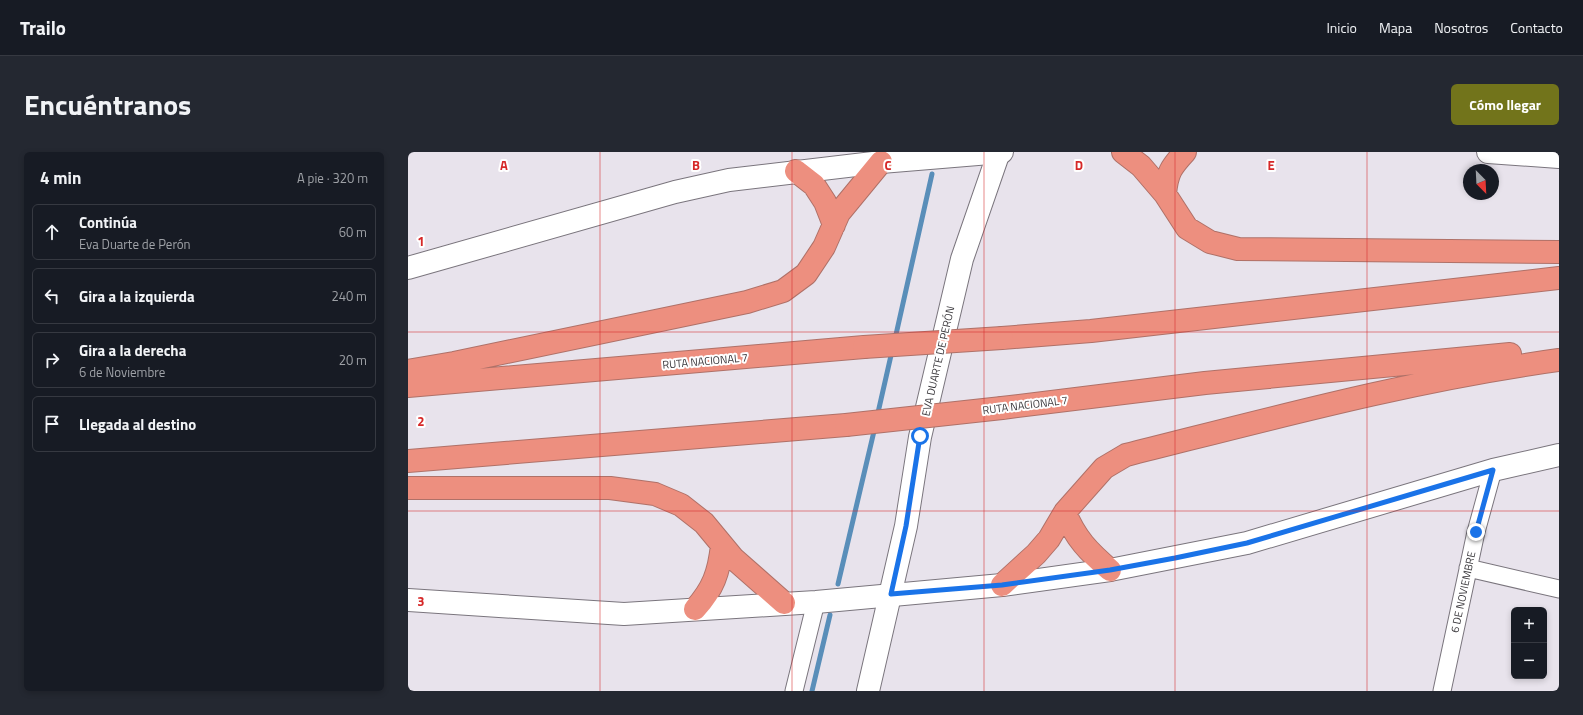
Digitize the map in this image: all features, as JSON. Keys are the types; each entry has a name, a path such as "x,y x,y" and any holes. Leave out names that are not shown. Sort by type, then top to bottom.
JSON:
{"highway":[{"path":"1123,152 1141,166 1165,194 1187,228 1210,242 1238,249 1559,252"},
{"path":"1165,194 1167,179 1171,167 1185,152"},
{"path":"408,371 454,363 747,302 783,291 806,274 824,247 839,213 881,162"},
{"path":"796,171 814,185 825,202 834,224"},
{"name":"RUTA NACIONAL 7","path":"408,386 864,347 1092,331 1559,278"},
{"name":"RUTA NACIONAL 7","path":"408,461 846,425 1002,408 1205,383 1559,349"},
{"path":"1002,585 1036,554 1049,539 1065,512 1104,468 1126,455 1344,400 1436,380 1506,367 1559,360"},
{"path":"408,488 610,488 655,494 681,505 704,523 733,558 784,603"},
{"path":"1065,512 1072,530 1086,549 1110,570"},
{"path":"695,609 709,594 720,568 722,546"}],"street":[{"name":"EVA DUARTE DE PERÓN","path":"868,691 906,526 920,436 962,259 999,152"},
{"path":"408,268 675,192 729,180 881,162 1002,152"},
{"path":"1488,152 1559,157"},
{"path":"408,600 624,614 816,602 1002,585 1110,570 1247,543 1493,470 1559,455"},
{"name":"6 DE NOVIEMBRE","path":"1442,691 1468,568 1493,470"},
{"path":"1468,568 1559,589"},
{"path":"794,691 816,602"}],"waterway":[{"path":"895,339 932,174"},
{"path":"877,417 892,351"},
{"path":"838,584 875,427"},
{"path":"812,691 830,615"}],"route":[{"path":"920,436 906,526 891,594 1002,585 1110,570 1175,558 1247,543 1493,470 1476,532"}]}
